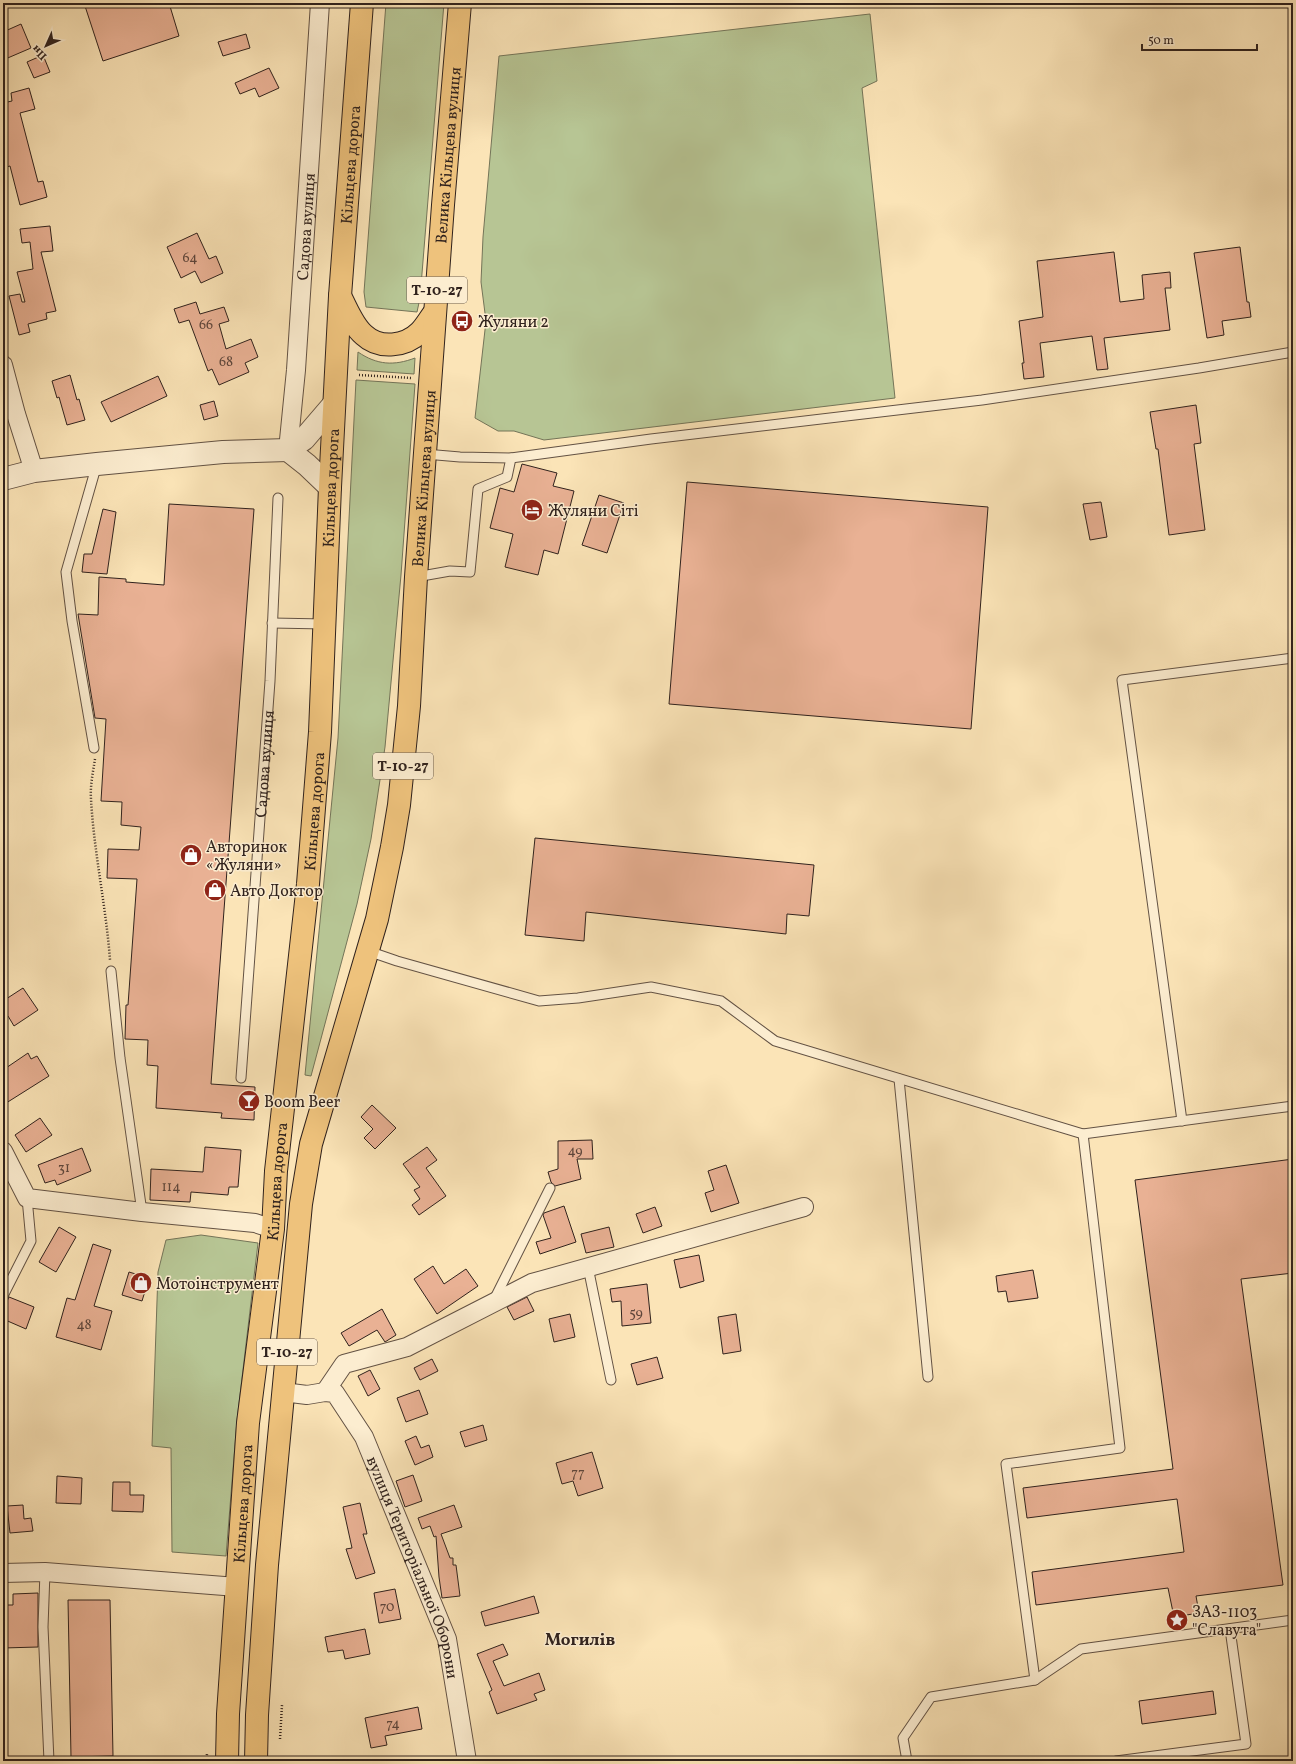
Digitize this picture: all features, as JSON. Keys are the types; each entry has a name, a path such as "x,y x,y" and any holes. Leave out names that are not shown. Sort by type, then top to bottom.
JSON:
{"highway":[{"name":"Кільцева дорога","path":"227,1761 228,1714 248,1423 273,1229 276,1171 308,884 320,732 330,487 340,296 362,3"},
{"name":"Велика Кільцева вулиця","path":"368,951 383,893 399,805 409,706 416,577 435,312 460,3"},
{"path":"340,296 355,325 364,336 381,344 392,345 402,343 412,338 421,331 435,312"},
{"name":"Кільцева дорога","path":"256,1761 257,1715 266,1573 301,1204 311,1144 330,1074 368,951"}],"street":[{"name":"Садова вулиця","path":"288,450 296,370 320,3"},
{"path":"3,364 16,414 34,471"},
{"path":"3,479 34,471 98,464 223,452 288,450 304,439 334,404"},
{"path":"288,450 307,465 330,487"},
{"path":"3,1151 27,1198 142,1212 255,1223 273,1229"},
{"path":"283,1392 307,1395 325,1392 344,1364 408,1347 532,1283 804,1207"},
{"name":"вулиця Територіальної Оборони","path":"325,1392 336,1393 364,1438 447,1639 466,1761"},
{"path":"3,1573 45,1572 237,1587"}],"lane":[{"path":"425,454 460,457 511,458 658,438 982,400 1199,368 1293,352"},
{"path":"416,577 450,571 470,572 478,490 507,477 511,458"},
{"path":"94,748 72,620 66,572 98,464"},
{"name":"Садова вулиця","path":"241,1078 270,681 278,498"},
{"path":"272,623 325,624"},
{"path":"1182,1121 1122,680 1293,658"},
{"path":"368,951 397,961 539,1001 578,998 651,987 721,1001 775,1041 1083,1134 1293,1106"},
{"path":"111,971 120,1058 142,1212"},
{"path":"899,1079 928,1377"},
{"path":"1035,1680 1006,1464 1120,1448 1083,1134"},
{"path":"492,1303 550,1188"},
{"path":"3,1296 31,1241 27,1198"},
{"path":"588,1267 611,1380"},
{"path":"45,1572 44,1627 49,1761"},
{"path":"907,1761 903,1738 931,1697 1035,1680 1081,1649 1293,1620"},
{"path":"1116,1761 1246,1744 1230,1629"}],"path":[{"path":"359,375 413,378"},
{"path":"94,748 95,757 90,797 101,878 101,894 107,920 111,971"},
{"path":"280,1738 282,1705"}],"green space":[{"path":"386,3 444,3 420,298 417,312 366,307 364,292"},
{"path":"870,14 877,81 862,88 895,398 544,440 514,431 498,431 475,418 486,321 481,282 483,237 499,56"},
{"path":"358,352 372,360 386,363 407,361 415,358 414,374 357,370"},
{"path":"356,380 415,384 401,575 385,747 371,839 357,904 311,1076 305,1075 338,738"},
{"path":"201,1235 258,1243 237,1420 226,1556 172,1552 171,1448 152,1446 158,1272 166,1240"}],"building":[{"path":"84,3 169,3 179,36 103,61"},
{"path":"21,24 31,48 3,60 3,32"},
{"path":"246,34 250,48 223,56 218,42"},
{"path":"43,55 50,72 34,78 27,62"},
{"path":"269,68 279,88 259,97 255,88 240,94 235,83"},
{"path":"29,88 35,109 20,113 38,182 43,181 47,197 20,205 10,166 3,168 3,103 12,101 11,93"},
{"path":"50,226 53,251 41,252 56,311 46,313 47,319 28,324 30,332 19,335 9,296 20,294 22,302 25,302 17,272 33,269 30,242 22,243 20,229"},
{"path":"197,233 209,259 216,256 223,273 201,283 195,271 181,278 167,247"},
{"path":"1240,247 1247,302 1249,302 1251,317 1222,321 1224,335 1207,338 1194,253"},
{"path":"1114,252 1120,302 1144,299 1142,275 1170,272 1171,288 1165,288 1170,330 1104,338 1108,369 1097,370 1092,336 1040,343 1044,377 1024,379 1022,363 1024,363 1019,321 1043,317 1037,261"},
{"path":"196,302 200,314 224,307 229,321 219,324 226,349 251,339 258,357 245,363 249,372 219,385 212,369 208,371 189,320 179,323 174,309"},
{"path":"70,375 77,400 79,399 85,420 67,425 59,397 57,398 52,381"},
{"path":"158,376 167,396 111,422 101,402"},
{"path":"214,401 218,416 204,420 200,405"},
{"path":"1196,405 1201,443 1194,444 1205,530 1169,535 1158,449 1156,449 1150,412"},
{"name":"Жуляни Сіті","path":"522,464 557,473 553,486 574,491 558,554 544,550 538,575 505,567 513,534 490,528 500,488 514,492"},
{"path":"687,482 988,507 971,729 669,704"},
{"path":"599,495 624,503 607,553 582,545"},
{"path":"1101,502 1107,537 1090,540 1083,504"},
{"path":"169,504 254,509 211,1084 255,1087 254,1120 221,1118 222,1113 156,1108 158,1066 147,1065 148,1040 125,1039 126,1005 128,1005 137,879 107,878 108,849 139,850 141,827 121,825 122,802 101,801 106,719 95,718 78,614 98,615 99,577 126,579 126,582 164,585"},
{"path":"103,509 116,512 107,574 82,572 84,554 92,554"},
{"path":"535,838 814,865 809,916 787,914 786,934 586,912 584,941 525,935"},
{"path":"23,988 38,1010 14,1026 8,1016 3,1019 3,1001"},
{"path":"28,1053 31,1059 37,1056 49,1076 3,1105 3,1070"},
{"path":"372,1105 396,1128 375,1149 364,1138 373,1129 361,1117"},
{"path":"40,1118 52,1135 26,1152 15,1135"},
{"path":"592,1140 593,1159 577,1159 581,1179 555,1186 551,1182 548,1172 558,1169 558,1141"},
{"path":"205,1147 241,1150 238,1187 229,1187 228,1195 191,1192 190,1202 150,1200 151,1169 203,1172"},
{"path":"427,1147 437,1160 426,1168 446,1196 419,1215 412,1205 420,1199 414,1190 420,1187 403,1164"},
{"path":"82,1148 91,1171 57,1185 55,1180 45,1183 38,1165"},
{"path":"1293,1159 1293,1273 1241,1279 1283,1585 1196,1596 1199,1613 1174,1617 1168,1588 1036,1605 1032,1572 1184,1552 1177,1499 1027,1518 1023,1488 1173,1469 1135,1180"},
{"path":"726,1165 739,1203 711,1212 705,1193 714,1190 708,1171"},
{"path":"564,1206 576,1242 540,1254 536,1242 551,1238 543,1215 544,1213"},
{"path":"655,1207 662,1226 643,1233 636,1214"},
{"path":"59,1227 76,1237 56,1272 39,1262"},
{"path":"609,1227 614,1247 586,1253 581,1234"},
{"path":"93,1244 111,1250 94,1306 112,1311 101,1350 56,1337 67,1298 75,1300"},
{"path":"699,1255 704,1281 680,1288 674,1260"},
{"path":"433,1266 444,1284 466,1269 478,1286 437,1314 414,1279"},
{"path":"1033,1270 1038,1298 1008,1302 1006,1291 998,1292 996,1276"},
{"path":"129,1272 149,1278 142,1301 122,1295"},
{"path":"647,1284 651,1323 622,1326 621,1301 612,1302 610,1289"},
{"path":"9,1297 34,1307 26,1329 3,1319 3,1302 7,1301"},
{"path":"527,1297 534,1311 514,1320 507,1307"},
{"path":"382,1309 396,1335 385,1342 377,1330 349,1346 341,1333"},
{"path":"570,1314 575,1337 554,1342 549,1319"},
{"path":"736,1314 741,1351 723,1354 718,1317"},
{"path":"657,1357 663,1378 637,1385 631,1364"},
{"path":"432,1359 438,1371 420,1380 414,1368"},
{"path":"370,1370 380,1389 368,1396 358,1376"},
{"path":"419,1390 428,1414 406,1422 397,1398"},
{"path":"483,1425 487,1440 465,1447 460,1432"},
{"path":"416,1436 421,1448 429,1445 433,1457 415,1465 405,1441"},
{"path":"592,1452 603,1488 578,1496 573,1481 562,1484 556,1463"},
{"path":"413,1475 422,1501 405,1507 396,1481"},
{"path":"57,1476 82,1478 81,1504 56,1503"},
{"path":"113,1482 130,1482 130,1495 144,1495 143,1512 112,1511"},
{"path":"360,1503 367,1534 363,1534 375,1573 356,1579 346,1549 352,1548 343,1507"},
{"path":"23,1505 24,1519 31,1518 33,1531 10,1533 7,1506"},
{"path":"454,1505 462,1527 441,1534 450,1558 453,1558 453,1565 456,1565 460,1596 442,1598 436,1536 434,1537 430,1526 422,1529 418,1518"},
{"path":"395,1589 401,1619 379,1623 374,1593"},
{"path":"38,1593 38,1647 3,1648 3,1605 13,1605 13,1594"},
{"path":"534,1596 539,1613 485,1626 481,1612"},
{"path":"68,1600 110,1600 113,1756 71,1757"},
{"path":"365,1629 370,1654 345,1659 343,1650 328,1652 325,1637"},
{"path":"503,1644 508,1655 493,1661 504,1686 539,1673 545,1690 534,1694 537,1700 497,1714 489,1692 492,1690 477,1654"},
{"path":"1213,1691 1216,1714 1142,1724 1139,1701"},
{"path":"418,1707 422,1729 385,1736 387,1745 371,1748 365,1718"}],"place":[{"name":"Жуляни 2","path":"462,321"},
{"name":"Жуляни Сіті","path":"532,510"},
{"name":"Авторинок «Жуляни»","path":"191,855"},
{"name":"Авто Доктор","path":"215,890"},
{"name":"Boom Beer","path":"249,1101"},
{"name":"Мотоінструмент","path":"141,1283"},
{"name":"ЗАЗ-1103 \"Славута\"","path":"1177,1620"}],"district":[{"name":"Могилів","path":"580,1639"}]}
